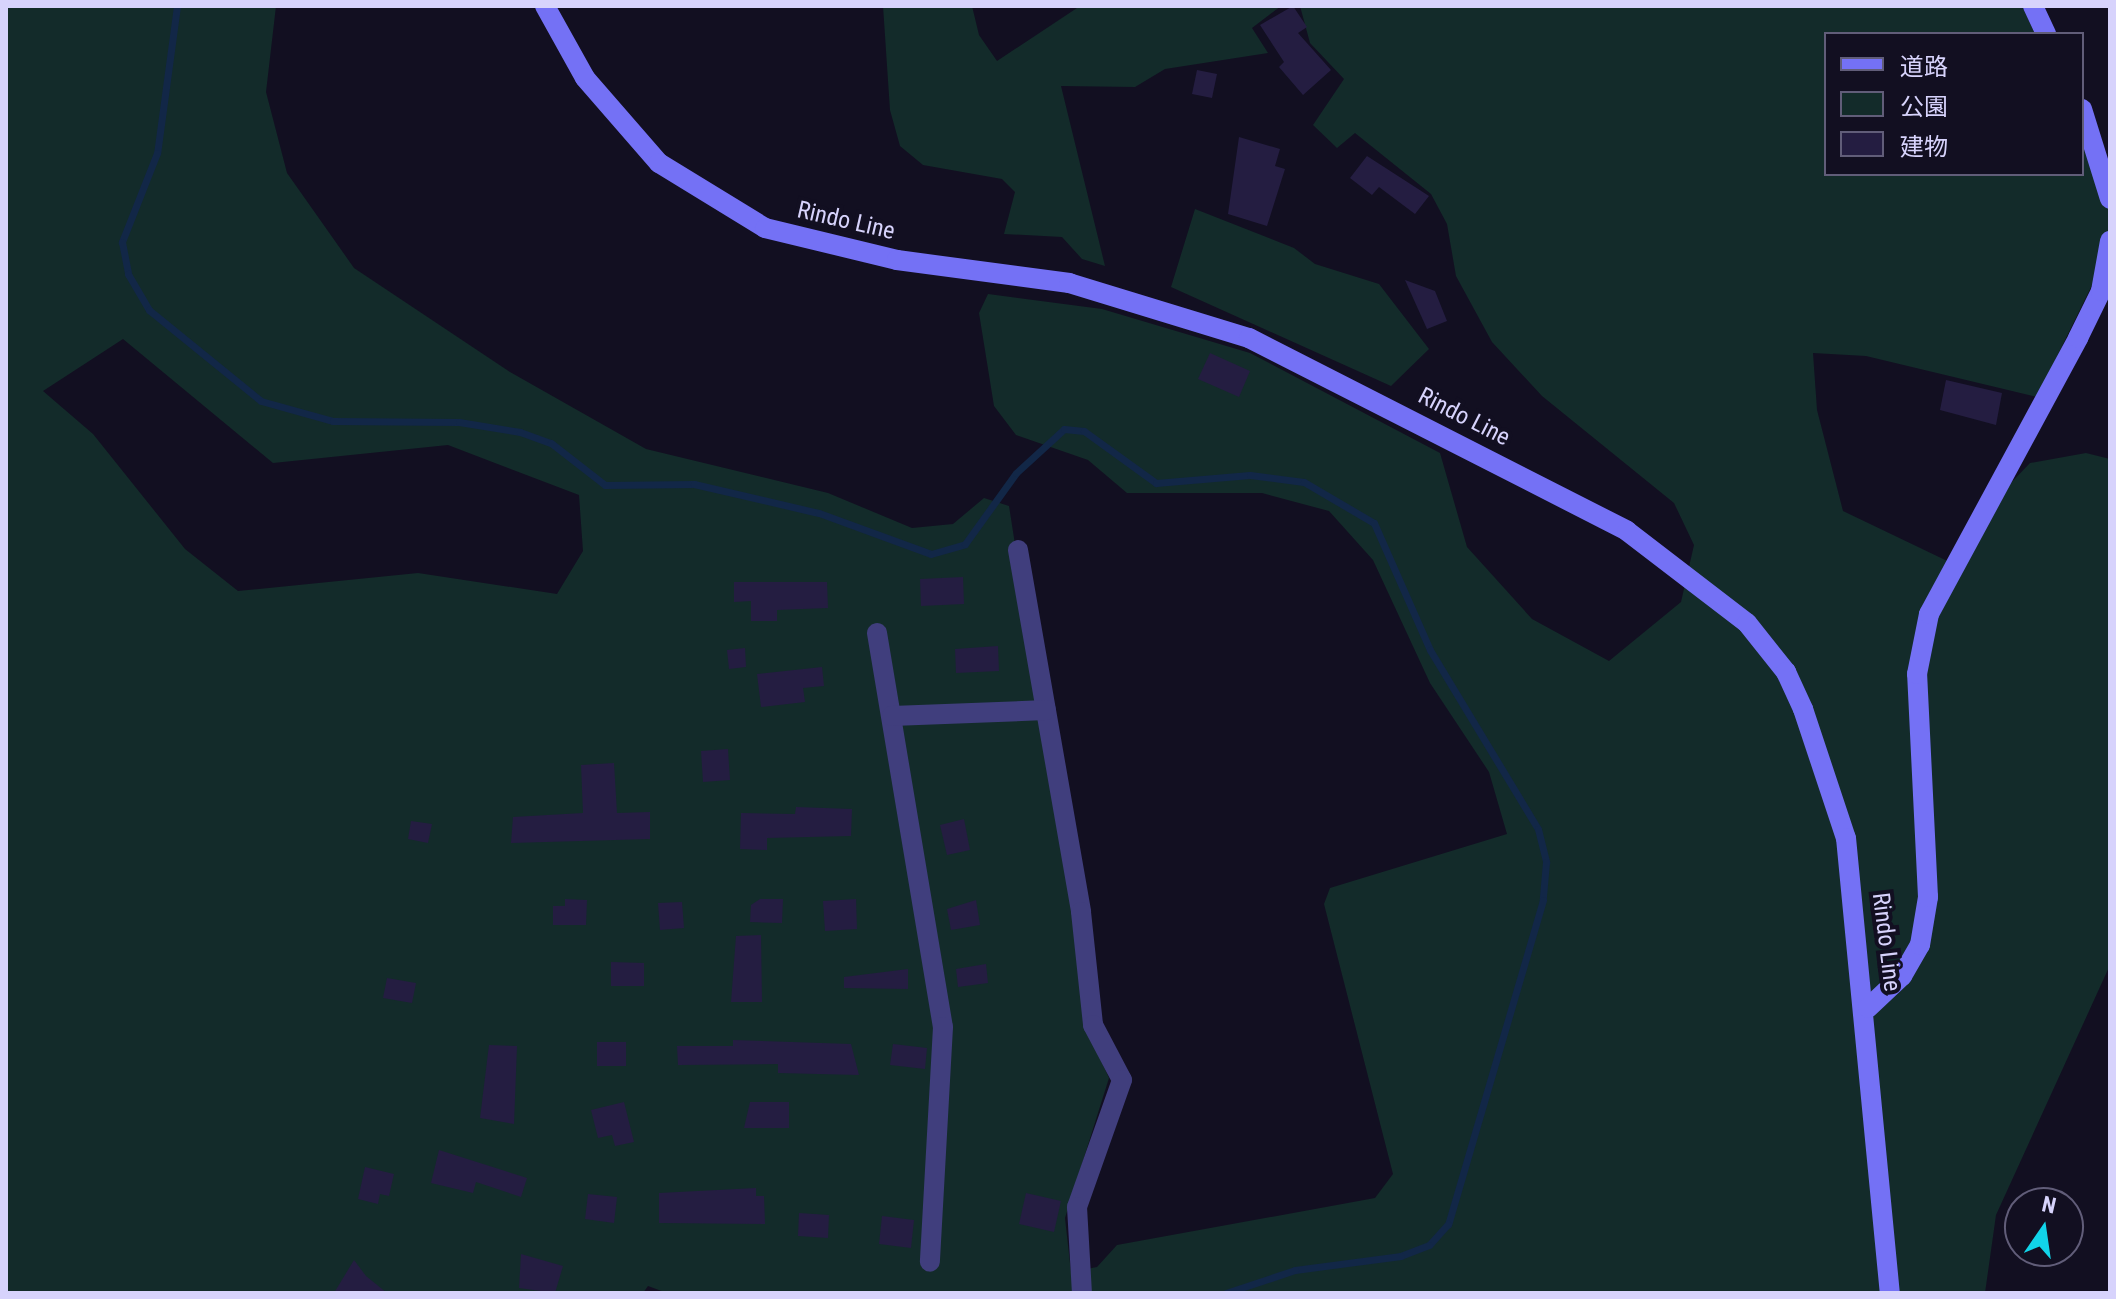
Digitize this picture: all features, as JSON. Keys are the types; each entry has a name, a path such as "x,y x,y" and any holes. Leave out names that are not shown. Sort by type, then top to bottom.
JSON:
{"street":[{"name":"Rindo Line","path":"545,6 585,78 626,130 704,196 765,228 883,258 1069,283 1249,338 1627,531 1692,576 1747,623 1786,672 1803,709 1846,838 1868,1008 1890,1293"},
{"path":"2033,6 2045,32"},
{"path":"2084,115 2110,199"},
{"path":"1868,1008 1902,976 1920,945 1928,897 1917,674 1929,614 2084,327 2101,291 2110,241"},
{"path":"1018,550 1046,710 1093,1025 1122,1080 1077,1207 1082,1293"},
{"path":"877,633 943,1027 930,1262"},
{"path":"892,716 1046,710"}],"green space":[{"path":"6,6 276,6 266,92 287,173 354,268 510,372 646,449 828,493 912,528 953,524 984,498 1009,506 1093,1043 1109,1078 1065,1218 1071,1272 1097,1267 1117,1245 1375,1198 1393,1174 1324,904 1330,888 1507,834 1489,772 1430,683 1373,560 1329,511 1262,493 1127,493 1088,460 1016,435 994,406 979,313 988,294 1102,309 1250,353 1440,453 1467,547 1532,619 1609,661 1681,602 1694,545 1674,503 1542,396 1492,342 1456,276 1447,224 1431,194 1355,133 1337,148 1313,125 1344,79 1310,43 1300,6 2022,6 2034,32 1824,32 1824,176 2084,176 2084,142 2110,201 2110,300 2095,279 2037,397 1866,356 1813,353 1817,410 1843,511 1964,569 2006,488 2030,463 2086,453 2110,459 2110,965 2009,1187 2004,1187 2004,1197 1996,1215 1985,1293 667,1293 648,1286 643,1293 6,1293","holes":["123,339 273,463 448,445 579,495 583,551 557,594 418,573 238,591 185,549 93,434 43,391"]},
{"path":"883,6 972,6 979,35 997,61 1080,6 1281,6 1252,28 1268,53 1165,69 1135,87 1061,86 1105,266 1082,259 1062,237 1004,234 1015,192 1002,179 923,165 900,146 890,110"},
{"path":"1195,209 1294,248 1315,264 1379,284 1429,349 1391,386 1171,287"}],"building":[{"path":"1293,6 1307,27 1298,33 1331,70 1303,95 1279,67 1284,62 1260,25"},
{"path":"1197,70 1217,74 1212,98 1192,94"},
{"path":"1239,137 1280,149 1275,166 1285,169 1267,226 1228,214"},
{"path":"1367,156 1429,196 1415,214 1379,187 1372,195 1350,178"},
{"path":"1405,280 1435,291 1447,321 1427,329"},
{"path":"1210,353 1250,371 1239,397 1198,379"},
{"path":"1946,380 2002,393 1996,425 1940,410"},
{"path":"963,577 964,604 921,606 920,579"},
{"path":"734,582 827,582 828,608 777,610 777,621 751,621 751,601 734,602"},
{"path":"998,646 999,671 956,673 955,649"},
{"path":"745,648 746,667 729,669 727,650"},
{"path":"822,667 824,686 803,688 805,702 761,707 757,674"},
{"path":"728,749 730,780 703,782 701,751"},
{"path":"614,763 617,813 650,812 650,839 511,843 513,817 583,813 581,765"},
{"path":"796,807 852,809 851,836 767,838 767,850 740,849 741,813 795,814"},
{"path":"964,819 970,850 947,855 940,825"},
{"path":"411,821 432,824 428,843 408,839"},
{"path":"565,899 587,900 586,925 553,925 553,906 565,906"},
{"path":"760,899 783,899 782,923 750,922 751,905"},
{"path":"856,899 857,929 825,931 823,901"},
{"path":"976,900 980,925 951,930 947,909"},
{"path":"682,902 684,928 660,930 658,903"},
{"path":"761,935 762,1002 731,1002 736,936"},
{"path":"611,962 644,963 644,986 611,986"},
{"path":"986,964 988,983 958,987 956,969"},
{"path":"908,969 908,989 844,988 844,977"},
{"path":"387,978 416,983 412,1003 383,998"},
{"path":"733,1040 851,1044 859,1075 778,1073 778,1064 678,1065 677,1046 733,1046"},
{"path":"597,1042 626,1042 626,1066 597,1066"},
{"path":"893,1044 927,1048 925,1069 890,1065"},
{"path":"489,1045 517,1046 514,1124 480,1118"},
{"path":"624,1102 634,1142 615,1146 612,1135 598,1138 591,1110"},
{"path":"750,1102 789,1102 789,1128 744,1128"},
{"path":"439,1150 527,1178 521,1197 476,1182 473,1193 431,1183"},
{"path":"365,1167 394,1174 389,1196 380,1194 378,1204 358,1199"},
{"path":"756,1188 756,1196 764,1196 765,1224 659,1223 659,1193"},
{"path":"1026,1193 1061,1201 1054,1232 1019,1224"},
{"path":"588,1194 617,1197 614,1223 585,1219"},
{"path":"799,1213 829,1215 828,1238 798,1236"},
{"path":"882,1216 914,1220 911,1248 879,1244"},
{"path":"521,1254 563,1266 555,1293 519,1288"},
{"path":"354,1260 366,1276 387,1293 334,1293"}],"waterway":[{"path":"177,6 157,153 122,242 128,274 149,310 261,401 333,421 459,422 520,432 551,443 605,485 694,484 819,513 931,554 965,544 1016,473 1064,429 1084,431 1156,483 1250,475 1304,482 1374,523 1430,650 1538,829 1546,862 1543,900 1448,1224 1429,1245 1401,1256 1295,1270 1226,1293"}]}
